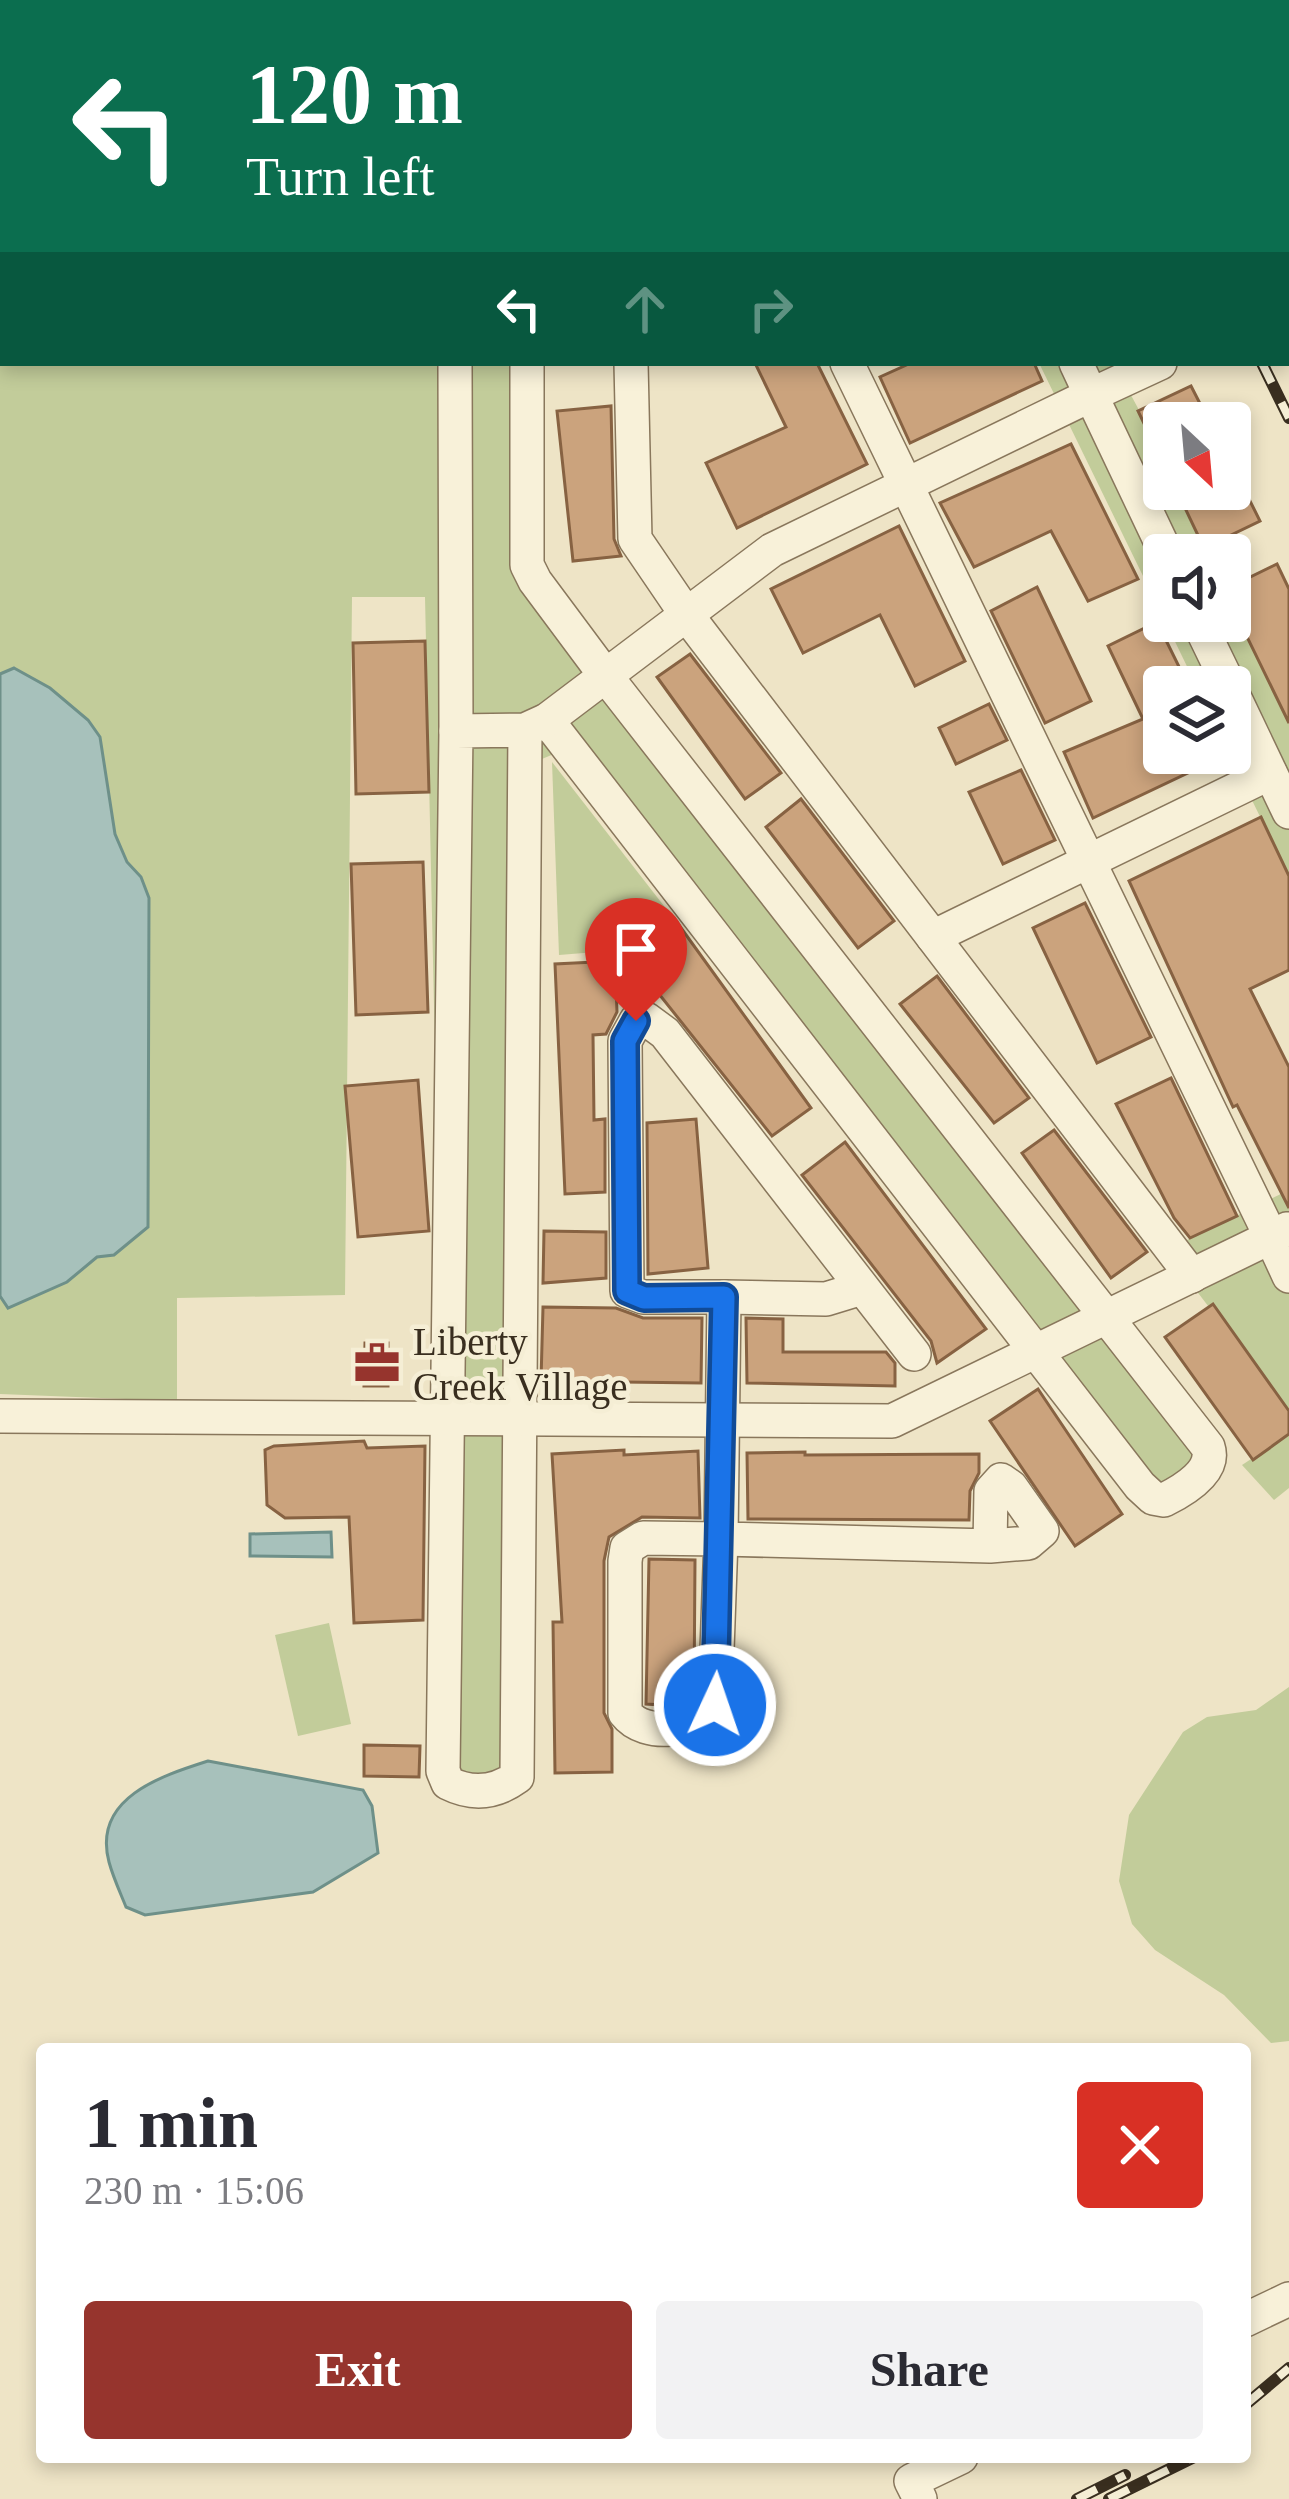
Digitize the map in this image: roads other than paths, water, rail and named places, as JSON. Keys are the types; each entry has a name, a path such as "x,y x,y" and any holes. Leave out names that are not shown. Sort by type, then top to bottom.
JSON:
{"street":[{"path":"455,366 456,731 443,1772 448,1783 478,1791 494,1790 517,1777 536,725"},
{"path":"527,366 527,565 605,676 1108,1317 1212,1456 1209,1466 1164,1499 1153,1498 1140,1486 1039,1352 536,725"},
{"path":"631,366 635,539 686,614 1192,1276"},
{"path":"848,366 1089,860 1280,1232 1289,1276"},
{"path":"1077,366 1157,534"},
{"path":"456,731 536,725 772,550 1154,366"},
{"path":"1251,732 1289,812"},
{"path":"933,937 1270,773"},
{"path":"862,1288 826,1299 644,1298 627,1291 625,1041 636,1021 646,1019 665,1033 914,1354"},
{"path":"0,1416 892,1421 1280,1232"},
{"path":"724,1297 721,1539 715,1705 696,1724 671,1728 632,1722 625,1713 627,1548 643,1538 721,1539 990,1546"},
{"path":"1251,2317 1289,2299"},
{"path":"920,2499 911,2481 948,2463"}],"water":[{"path":"14,668 50,688 88,720 100,737 115,834 149,898 148,1227 114,1255 97,1257 67,1282 8,1308 0,1296 0,674"},
{"path":"331,1532 332,1557 250,1556 250,1534"},
{"path":"208,1761 363,1790 372,1806 378,1853 313,1892 145,1915 126,1907 109,1862 106,1840 111,1821 134,1793"}],"railway":[{"path":"1263,366 1289,418"},
{"path":"1251,2400 1289,2368"},
{"path":"1109,2499 1182,2463"},
{"path":"1077,2499 1125,2475"}],"place":[{"name":"Liberty Creek Village","path":"377,1363"}]}
